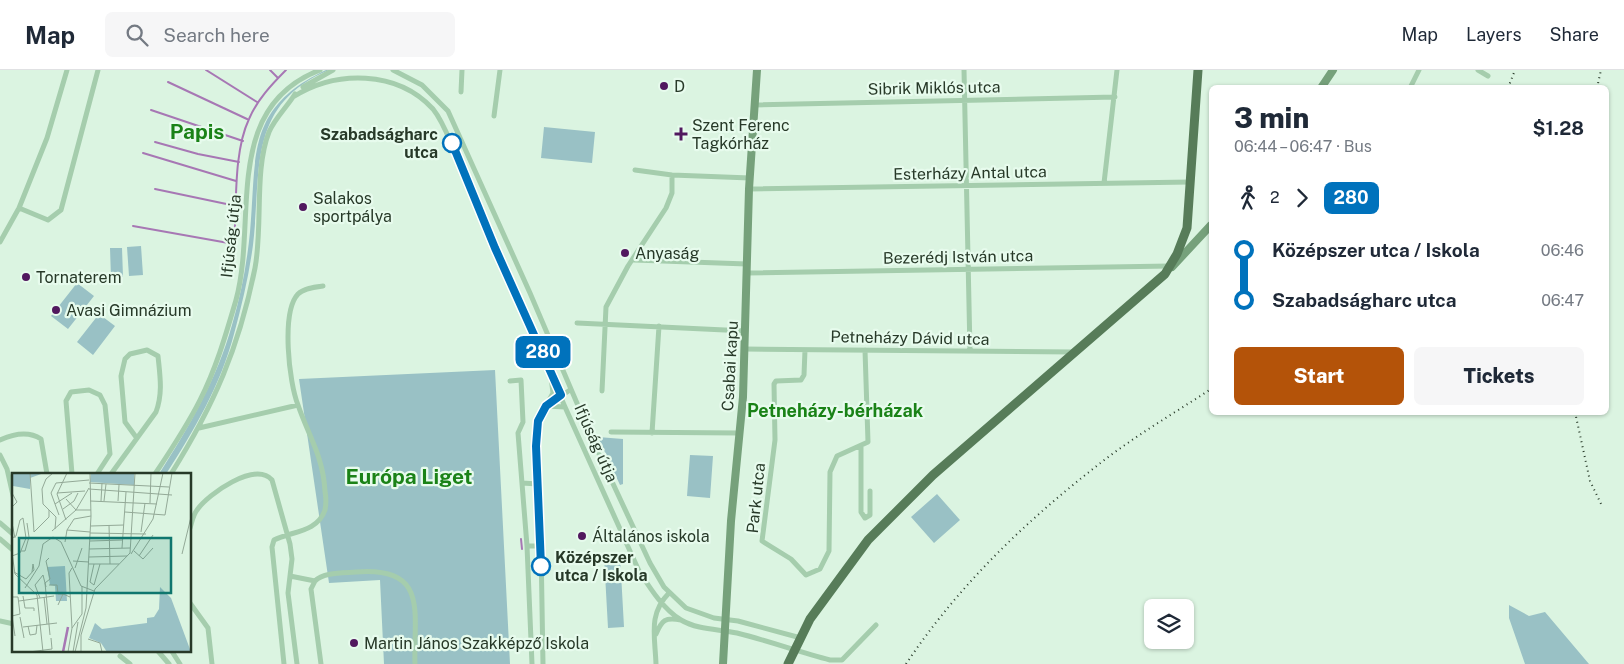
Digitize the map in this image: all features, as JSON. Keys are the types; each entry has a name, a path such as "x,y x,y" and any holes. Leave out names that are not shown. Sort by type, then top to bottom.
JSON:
{"main road":[{"path":"788,664 810,619 868,540 893,513 933,475 1168,270 1182,243 1188,221 1198,70"}],"street":[{"path":"0,242 19,208 47,138 67,70"},
{"path":"19,208 48,220 61,210 98,70"},
{"name":"Ifjúság útja","path":"156,473 200,400 213,372 234,305 242,268 250,159 256,132 268,110 286,91 319,70"},
{"name":"Ifjúság útja","path":"172,473 199,428 223,380 249,295 255,265 263,164 269,132 294,97 310,81 333,70"},
{"name":"Ifjúság útja","path":"393,70 422,85 448,111 557,353 579,408"},
{"path":"460,92 462,70"},
{"path":"494,116 500,70"},
{"name":"Csabai kapu","path":"723,664 745,349 749,189 757,70"},
{"path":"964,70 970,352"},
{"path":"1104,183 1117,70"},
{"path":"1323,85 1333,70"},
{"path":"1412,85 1419,70"},
{"path":"1478,70 1488,76"},
{"name":"Ifjúság útja","path":"294,97 322,80 347,73 370,75 400,84 420,96 439,117 551,371 565,407 639,571 661,601 681,620 830,660 842,660 876,625"},
{"name":"Sibrik Miklós utca","path":"754,105 1115,97"},
{"path":"635,170 672,175 750,178"},
{"path":"602,391 606,308 628,266 634,260 666,208 672,193 672,175"},
{"name":"Esterházy Antal utca","path":"749,189 1190,182"},
{"path":"1168,270 1209,227"},
{"path":"1182,243 1201,235"},
{"path":"634,260 747,264"},
{"name":"Bezerédj István utca","path":"747,273 1168,270"},
{"path":"284,664 271,557 274,540 305,531 325,510 324,473 320,457 298,405 290,365 291,304 299,292 323,286"},
{"path":"578,323 746,331"},
{"path":"652,433 660,326"},
{"name":"Petneházy Dávid utca","path":"745,349 1075,352"},
{"path":"112,473 156,412 161,394 158,356 147,350 130,354 125,359 121,376 125,422 136,437"},
{"name":"Park utca","path":"805,350 804,376 801,380 776,381 774,384 775,440 762,541 791,559 806,575 820,569 829,551 830,472 837,456 860,446"},
{"path":"865,350 868,442 860,446 861,512 864,518 870,515 870,491"},
{"name":"Ifjúság útja","path":"557,353 556,356 570,390 650,563 670,593 686,608 714,618 801,638"},
{"path":"543,664 541,546 536,446 538,421 553,393 551,371"},
{"path":"510,381 521,380 523,422 518,433 526,537 532,664"},
{"path":"72,473 66,401 72,392 82,389 100,395 105,405 110,454 98,473"},
{"path":"546,406 570,390"},
{"path":"199,428 298,405"},
{"path":"546,406 565,407"},
{"path":"611,432 739,433"},
{"path":"0,440 19,434 35,435 41,439 47,473"},
{"path":"0,455 7,469 12,491"},
{"path":"191,525 196,511 213,493 239,480 259,473 272,480 288,536 292,560 289,610 297,664"},
{"path":"522,483 538,484"},
{"path":"0,523 12,533"},
{"path":"0,539 12,549"},
{"path":"526,546 541,546"},
{"path":"321,664 311,589 317,579 331,575 361,572 390,574 401,580 413,594 416,607 415,664"},
{"path":"290,576 315,581"},
{"path":"656,664 654,621 661,601 670,593"},
{"path":"191,604 208,628 212,664"},
{"path":"655,637 663,620 667,618 681,620"},
{"path":"0,621 11,623"},
{"path":"0,626 11,623"},
{"path":"159,652 170,664"},
{"path":"172,652 180,664"},
{"path":"120,656 130,664"}],"shaded area":[{"path":"329,70 302,85 283,102 271,121 263,143 259,166 253,245 245,290 228,353 206,407 187,441 167,473 160,473 201,402 226,345 232,325 241,291 247,255 253,180 260,137 268,118 281,101 300,85"},
{"path":"544,127 595,132 592,163 541,158"},
{"path":"141,246 143,275 129,276 127,247"},
{"path":"110,248 122,248 123,277 111,278"},
{"path":"77,283 94,296 68,329 51,316"},
{"path":"99,314 115,326 93,355 77,342"},
{"name":"Európa Liget","path":"495,370 510,664 384,664 380,580 329,583 299,379"},
{"path":"598,437 623,439 623,484 620,485"},
{"path":"690,455 713,456 710,498 687,496"},
{"path":"937,494 960,520 934,543 911,517"},
{"path":"620,555 624,627 608,628 604,556"},
{"path":"1509,605 1529,616 1545,612 1589,664 1525,664 1509,618"}],"waterway":[{"path":"206,70 257,102"},
{"path":"270,70 278,78"},
{"path":"133,226 234,244 238,163 244,133 252,112 270,87 286,70"},
{"path":"168,82 247,119"},
{"path":"151,110 243,141"},
{"path":"155,142 198,154 239,162"},
{"path":"143,153 236,181"},
{"path":"155,189 236,206"},
{"path":"521,539 522,549"}],"railway":[{"path":"1509,85 1515,70"},
{"path":"1598,85 1601,70"},
{"path":"906,664 949,606 1024,528 1078,480 1107,458 1209,390"},
{"path":"1576,415 1590,481 1602,506"}],"bus line":[{"name":"280","path":"452,143 495,248 518,295 561,395 546,406 538,421 536,446 541,566"}],"place":[{"name":"D","path":"664,86"},
{"name":"Szent Ferenc Tagkórház","path":"681,134"},
{"name":"Szabadságharc utca","path":"452,143"},
{"name":"Salakos sportpálya","path":"303,207"},
{"name":"Anyaság","path":"625,253"},
{"name":"Tornaterem","path":"26,277"},
{"name":"Avasi Gimnázium","path":"56,310"},
{"name":"Általános iskola","path":"582,536"},
{"name":"Középszer utca / Iskola","path":"541,566"},
{"name":"Martin János Szakképző Iskola","path":"354,643"}],"district":[{"name":"Papis","path":"197,131"},
{"name":"Petneházy-bérházak","path":"835,410"},
{"name":"Európa Liget","path":"409,476"}]}
